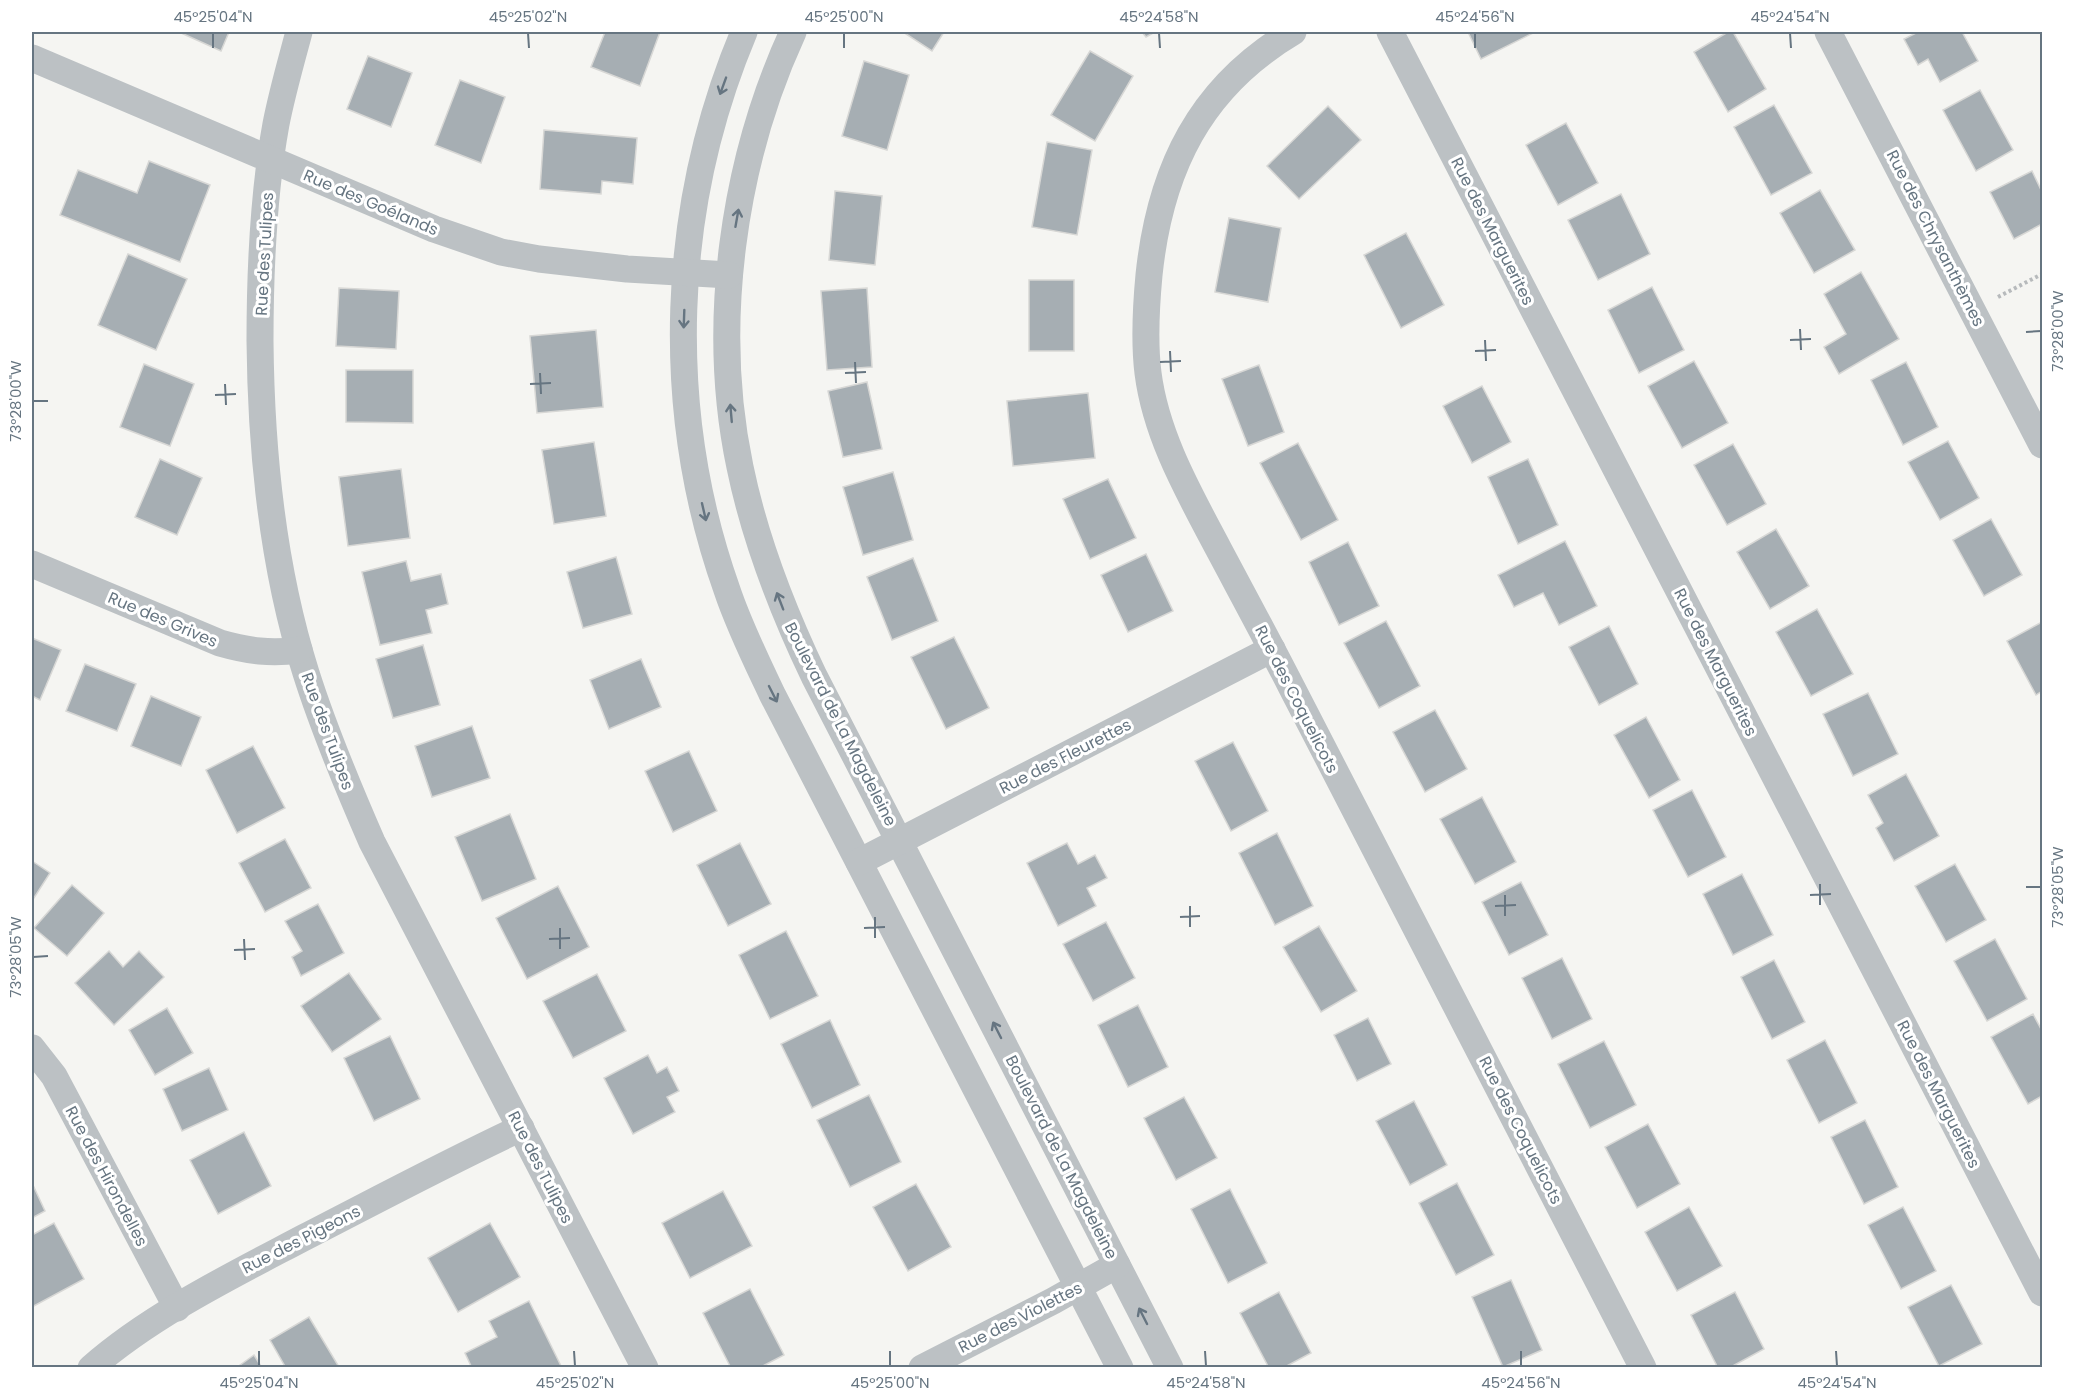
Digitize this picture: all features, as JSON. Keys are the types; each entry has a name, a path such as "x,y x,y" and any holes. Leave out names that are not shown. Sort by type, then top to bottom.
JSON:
{"street":[{"name":"Rue des Tulipes","path":"299,32 282,93 271,160 260,272 261,405 265,456 280,565 299,650 314,697 372,842 645,1368"},
{"path":"744,32 719,97 704,153 690,228 686,273 684,355 688,420 697,482 715,553 727,591 757,663 1120,1368"},
{"name":"Boulevard de La Magdeleine","path":"793,32 777,72 752,150 737,219 729,275 727,324 732,424 739,466 757,537 799,645 1170,1368"},
{"name":"Rue des Coquelicots","path":"1293,32 1255,58 1225,86 1196,123 1175,162 1162,201 1153,240 1147,295 1148,374 1155,406 1165,438 1190,495 1272,648 1643,1368"},
{"name":"Rue des Marguerites","path":"1390,32 2043,1293"},
{"name":"Rue des Chrysanthèmes","path":"1828,32 2043,445"},
{"name":"Rue des Goélands","path":"32,58 434,229 501,252 548,261 729,275"},
{"name":"Rue des Grives","path":"32,564 220,643 246,651 266,653 299,650"},
{"name":"Rue des Fleurettes","path":"859,862 1272,648"},
{"name":"Rue des Hirondelles","path":"32,1048 54,1076 177,1308"},
{"name":"Rue des Pigeons","path":"91,1368 138,1332 240,1271 475,1149 521,1128"},
{"name":"Rue des Violettes","path":"922,1368 1080,1287 1117,1265"}],"path":[{"path":"1994,299 2043,274"}],"building":[{"path":"179,32 229,32 221,51"},
{"path":"605,32 660,32 640,86 591,67"},
{"path":"903,32 944,32 932,51"},
{"path":"1142,32 1155,32 1146,37"},
{"path":"1468,32 1535,32 1481,59"},
{"path":"1728,32 1733,32 1766,89 1728,112 1694,52"},
{"path":"1918,32 1962,32 1978,61 1940,82 1928,59 1918,65 1904,39"},
{"path":"1090,51 1133,76 1095,141 1051,115"},
{"path":"368,56 412,73 391,127 347,109"},
{"path":"864,61 909,75 887,150 842,136"},
{"path":"460,80 505,97 481,163 435,145"},
{"path":"1980,90 2013,150 1976,171 1943,110"},
{"path":"1774,105 1812,173 1771,195 1734,127"},
{"path":"1328,106 1361,140 1299,199 1267,166"},
{"path":"1566,123 1598,183 1558,205 1526,145"},
{"path":"544,130 637,138 633,184 602,181 601,194 540,189"},
{"path":"1047,142 1092,150 1077,235 1032,227"},
{"path":"149,161 210,185 180,262 60,215 78,170 137,193"},
{"path":"2032,171 2042,192 2042,224 2014,239 1990,192"},
{"path":"1820,190 1855,250 1814,273 1780,213"},
{"path":"835,191 882,196 875,265 829,260"},
{"path":"1621,194 1650,254 1598,280 1568,220"},
{"path":"1229,218 1281,228 1268,302 1215,292"},
{"path":"1406,233 1444,305 1401,328 1364,255"},
{"path":"128,254 187,279 156,350 98,325"},
{"path":"1861,272 1899,339 1839,374 1824,347 1846,334 1824,294"},
{"path":"1029,280 1074,280 1074,351 1029,351"},
{"path":"1652,287 1684,350 1639,373 1608,310"},
{"path":"339,288 399,291 396,349 336,346"},
{"path":"867,288 872,367 827,370 821,291"},
{"path":"596,330 603,407 537,413 530,336"},
{"path":"1694,361 1728,423 1682,448 1648,386"},
{"path":"1906,362 1938,427 1903,445 1871,380"},
{"path":"144,364 194,384 170,446 120,427"},
{"path":"1259,365 1284,432 1248,446 1222,379"},
{"path":"346,370 413,370 413,423 346,422"},
{"path":"867,382 882,449 843,457 828,391"},
{"path":"1482,386 1511,442 1472,463 1443,406"},
{"path":"1088,393 1095,458 1013,466 1007,401"},
{"path":"1948,441 1979,498 1940,520 1908,462"},
{"path":"594,442 606,516 554,524 542,450"},
{"path":"1298,443 1338,520 1301,540 1260,463"},
{"path":"1733,444 1766,504 1727,525 1694,465"},
{"path":"160,459 202,478 177,535 135,517"},
{"path":"1528,459 1558,525 1518,544 1488,477"},
{"path":"401,469 410,538 348,546 339,477"},
{"path":"893,472 913,540 863,555 843,487"},
{"path":"1108,479 1136,538 1090,559 1063,499"},
{"path":"1991,519 2022,575 1984,596 1953,540"},
{"path":"1776,529 1809,586 1770,609 1737,552"},
{"path":"1565,541 1597,606 1559,625 1543,593 1514,607 1498,575"},
{"path":"1348,542 1379,606 1339,625 1309,562"},
{"path":"1146,554 1173,611 1128,632 1101,575"},
{"path":"616,557 632,614 583,628 567,572"},
{"path":"913,558 938,621 892,640 867,577"},
{"path":"406,561 411,581 441,574 448,604 426,610 432,633 380,645 362,572"},
{"path":"1817,609 1853,674 1811,696 1776,632"},
{"path":"1386,621 1420,686 1379,708 1344,643"},
{"path":"2042,622 2042,691 2036,695 2007,641"},
{"path":"1609,626 1638,684 1599,705 1569,647"},
{"path":"954,637 989,708 946,729 911,657"},
{"path":"32,638 61,650 40,700 32,696"},
{"path":"423,645 440,705 393,718 376,659"},
{"path":"641,659 661,707 609,729 590,680"},
{"path":"85,664 136,684 117,731 66,711"},
{"path":"1868,693 1898,754 1853,776 1823,714"},
{"path":"151,696 201,717 181,766 131,746"},
{"path":"1435,710 1467,769 1425,792 1393,732"},
{"path":"1646,717 1680,780 1649,798 1614,735"},
{"path":"472,726 490,778 432,797 415,746"},
{"path":"1233,742 1268,811 1231,831 1195,761"},
{"path":"253,746 285,808 237,833 206,770"},
{"path":"689,751 717,811 673,832 645,771"},
{"path":"1906,774 1939,836 1894,861 1876,828 1883,823 1868,795"},
{"path":"1692,790 1726,857 1688,877 1653,810"},
{"path":"1482,797 1516,862 1475,884 1440,819"},
{"path":"510,814 536,879 482,901 455,837"},
{"path":"1277,833 1313,906 1275,925 1239,853"},
{"path":"285,839 311,888 265,912 239,863"},
{"path":"740,843 771,904 728,926 697,865"},
{"path":"1067,843 1078,864 1095,855 1107,878 1087,888 1096,906 1058,926 1027,863"},
{"path":"32,861 50,873 32,901"},
{"path":"1955,864 1986,920 1946,942 1915,886"},
{"path":"1742,874 1773,935 1733,955 1703,894"},
{"path":"1521,882 1548,935 1509,955 1482,902"},
{"path":"72,885 104,913 67,956 34,928"},
{"path":"558,886 589,947 527,979 496,918"},
{"path":"318,904 344,953 301,976 292,957 302,951 285,921"},
{"path":"1106,922 1135,978 1093,1001 1063,944"},
{"path":"1319,926 1357,991 1321,1012 1283,947"},
{"path":"786,931 818,996 770,1019 739,955"},
{"path":"1995,939 2027,999 1987,1021 1954,961"},
{"path":"109,951 123,967 139,951 164,977 114,1025 75,983"},
{"path":"1562,958 1592,1019 1552,1039 1522,978"},
{"path":"1774,960 1805,1022 1772,1039 1741,977"},
{"path":"349,973 381,1019 332,1052 301,1006"},
{"path":"597,974 626,1031 573,1058 543,1001"},
{"path":"1138,1005 1168,1067 1128,1087 1098,1025"},
{"path":"167,1008 193,1053 155,1075 129,1030"},
{"path":"2033,1014 2042,1031 2042,1096 2028,1104 1991,1037"},
{"path":"1368,1018 1391,1064 1357,1081 1334,1035"},
{"path":"830,1020 860,1085 812,1108 781,1044"},
{"path":"390,1036 420,1099 374,1121 344,1058"},
{"path":"1825,1040 1857,1103 1819,1123 1787,1060"},
{"path":"1604,1041 1636,1105 1590,1128 1558,1064"},
{"path":"648,1055 657,1073 667,1067 679,1091 667,1097 675,1112 633,1134 604,1078"},
{"path":"209,1068 228,1110 182,1131 163,1089"},
{"path":"869,1095 901,1162 850,1187 817,1120"},
{"path":"1184,1097 1217,1158 1176,1180 1144,1118"},
{"path":"1414,1101 1447,1165 1410,1185 1376,1121"},
{"path":"1865,1120 1898,1187 1864,1204 1831,1137"},
{"path":"1648,1124 1680,1184 1637,1208 1605,1147"},
{"path":"244,1132 271,1186 218,1214 190,1160"},
{"path":"32,1183 45,1211 32,1218"},
{"path":"1457,1183 1494,1255 1456,1275 1419,1203"},
{"path":"916,1184 951,1247 908,1271 873,1207"},
{"path":"1230,1189 1267,1263 1228,1283 1191,1209"},
{"path":"723,1191 752,1246 690,1278 662,1223"},
{"path":"1689,1207 1722,1266 1677,1291 1645,1232"},
{"path":"1903,1207 1936,1271 1901,1289 1868,1225"},
{"path":"54,1223 84,1279 32,1307 32,1235"},
{"path":"490,1223 520,1277 458,1312 428,1258"},
{"path":"1511,1280 1542,1350 1503,1367 1472,1297"},
{"path":"1951,1285 1982,1344 1939,1366 1908,1307"},
{"path":"750,1289 784,1355 759,1368 731,1368 703,1313"},
{"path":"1279,1292 1311,1353 1283,1368 1269,1368 1240,1313"},
{"path":"1735,1292 1764,1349 1729,1368 1718,1368 1691,1315"},
{"path":"529,1301 562,1368 472,1368 465,1353 497,1337 489,1321"},
{"path":"309,1317 339,1367 286,1368 270,1340"},
{"path":"254,1355 262,1368 236,1368"}]}
